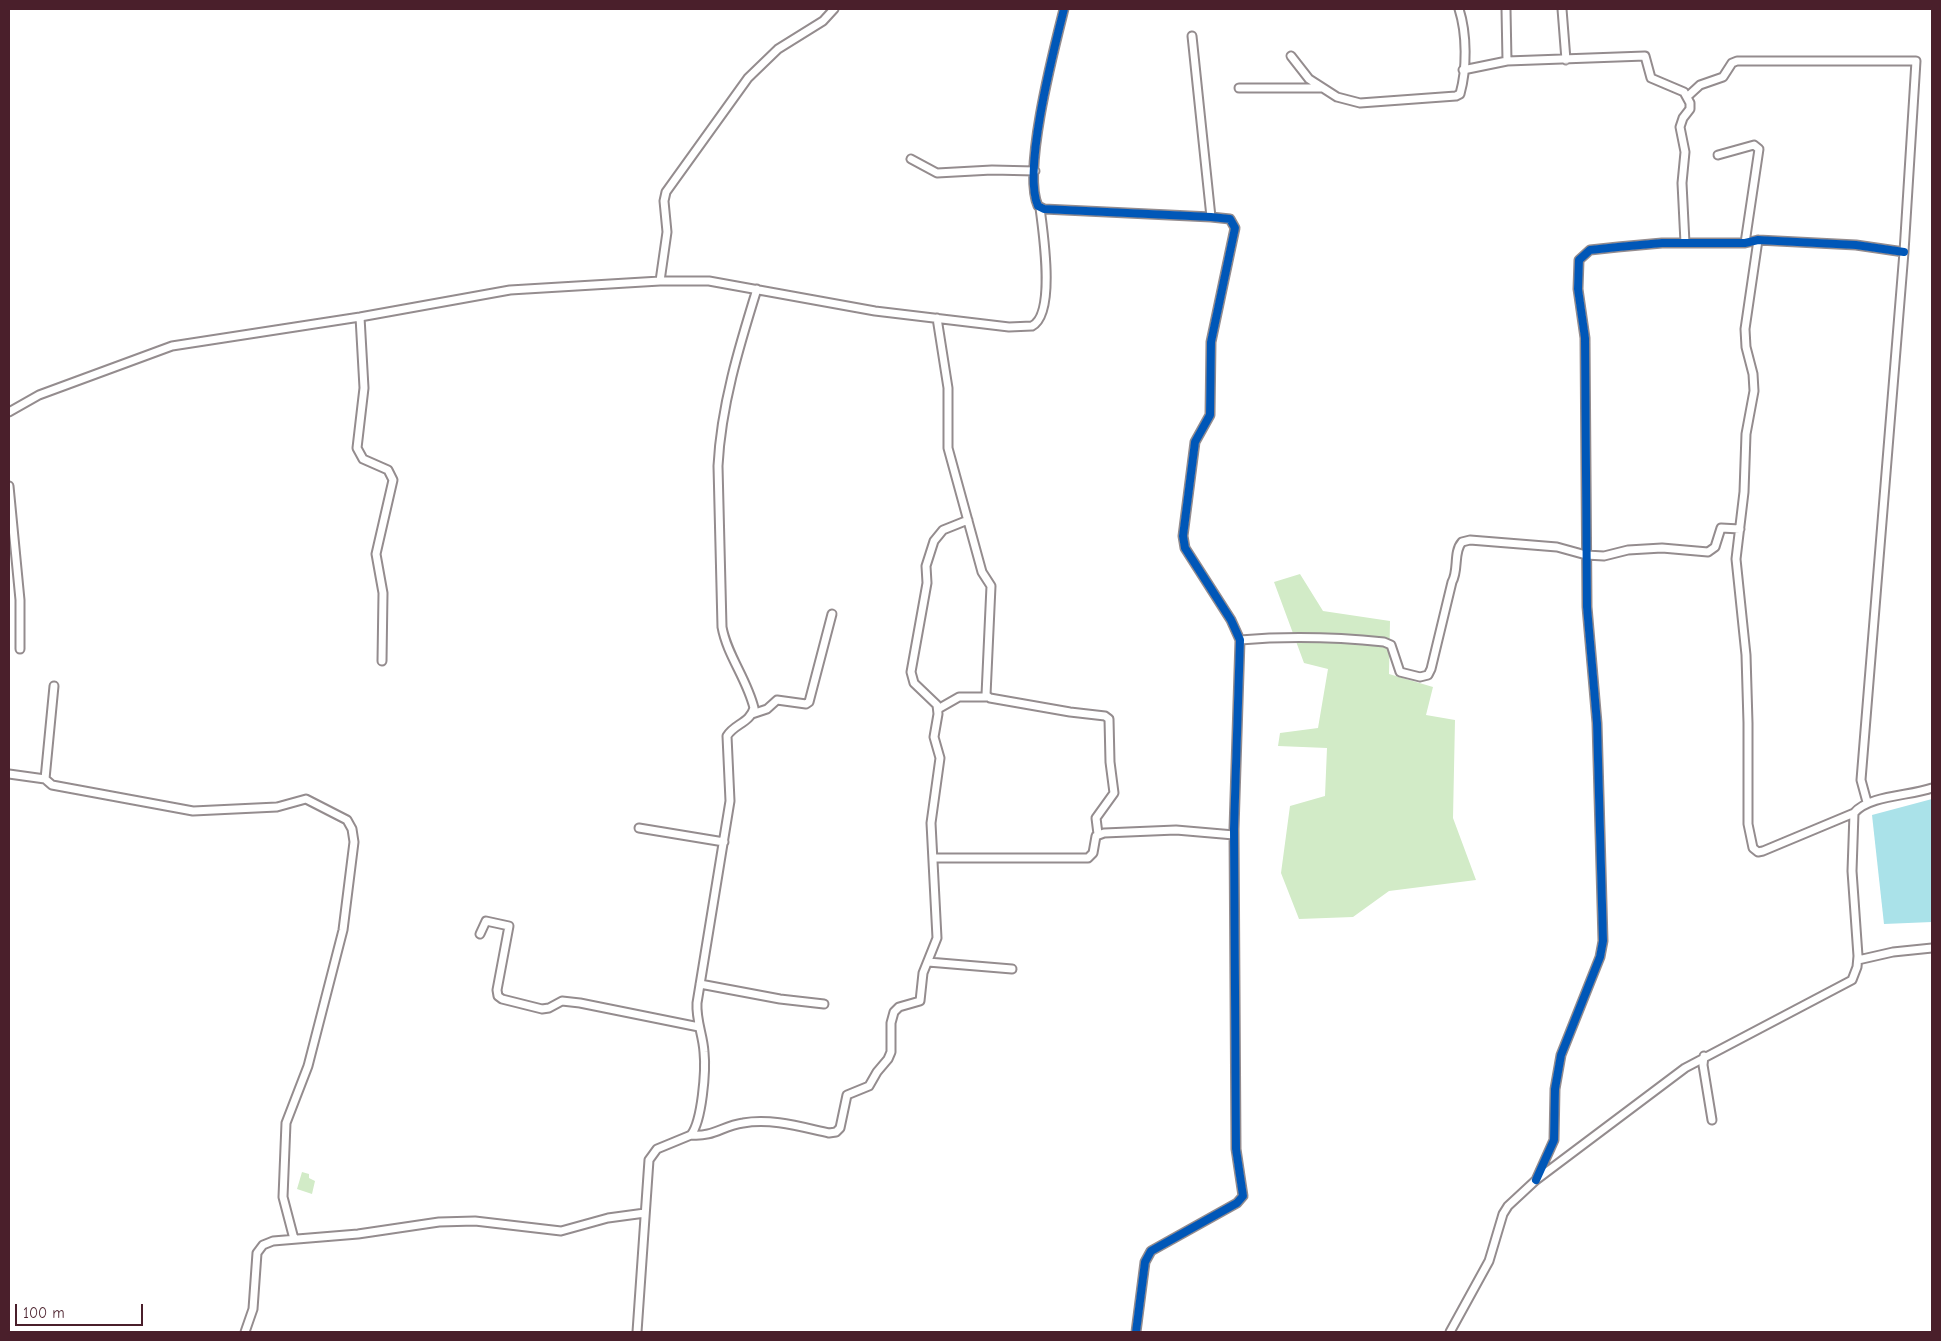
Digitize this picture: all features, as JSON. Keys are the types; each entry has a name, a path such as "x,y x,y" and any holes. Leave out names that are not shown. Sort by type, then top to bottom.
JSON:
{"street":[{"path":"660,281 667,232 664,201 666,192 748,78 778,49 823,21 834,9"},
{"path":"9,412 39,395 172,346 360,317 510,290 660,281 709,281 875,311 1019,327 1032,326 1039,322 1042,309 1046,264 1040,208 1034,195 1037,136 1064,9"},
{"path":"1291,56 1309,79 1336,97 1360,103 1450,97 1460,94 1463,70 1465,26 1459,9"},
{"path":"1506,9 1507,61"},
{"path":"1562,9 1566,60"},
{"path":"1192,36 1211,217"},
{"path":"1463,70 1507,61 1643,56 1646,58 1651,78 1678,88 1688,96 1690,109 1682,118 1680,127 1685,152 1682,183 1685,243"},
{"path":"1688,96 1700,85 1723,77 1732,63 1737,61 1916,61 1904,252 1861,780 1867,802"},
{"path":"1239,88 1323,88"},
{"path":"1718,155 1735,148 1754,144 1759,149 1745,243"},
{"path":"910,159 937,173 992,170 1035,171"},
{"path":"1040,208 1123,214 1211,217 1230,220 1235,228 1212,342 1210,415 1195,442 1184,542 1190,556 1202,571 1231,620 1240,640 1234,835 1236,1149 1243,1196 1237,1204 1151,1251 1145,1262 1136,1332"},
{"path":"1536,1180 1554,1140 1555,1089 1561,1055 1601,954 1597,723 1587,607 1585,338 1578,289 1579,260 1590,250 1662,243 1745,243 1758,240 1830,243 1904,252"},
{"path":"1758,240 1745,329 1746,347 1753,374 1754,392 1746,434 1744,492 1736,559 1746,675 1748,824 1753,848 1758,852 1763,851 1854,813 1867,802 1917,794 1932,788"},
{"path":"752,714 752,699 740,669 726,642 722,627 718,466 719,446 735,363 757,289"},
{"path":"360,317 364,372 357,448 363,459 388,470 392,480 376,554 383,593 382,661"},
{"path":"937,318 948,388 948,448 982,572 991,586 985,690 988,697"},
{"path":"9,486 20,600 20,649"},
{"path":"938,711 933,698 914,683 911,672 926,583 926,568 939,533 968,520"},
{"path":"1240,640 1279,637 1327,637 1384,642 1392,645 1400,672 1420,677 1428,675 1431,669 1452,582 1456,575 1460,543 1470,540 1557,547 1586,555 1604,556 1628,550 1662,548 1708,552 1715,547 1721,528 1740,529"},
{"path":"691,1135 696,1130 698,1121 704,1067 703,1041 696,1011 730,802 727,736 730,731 748,719 752,714 767,709 777,700 806,704 809,702 832,614"},
{"path":"45,779 54,686"},
{"path":"637,1332 646,1174 649,1160 653,1153 667,1144 691,1135 708,1136 725,1126 755,1121 781,1123 829,1133 836,1132 840,1128 847,1095 869,1086 890,1056 891,1023 894,1012 899,1007 920,1001 923,973 936,945 938,929 933,858 931,823 940,758 934,737 938,708 959,697 988,697 1070,712 1105,716 1109,719 1110,762 1114,793 1096,818 1098,834 1095,838 1093,853 1088,858 933,858"},
{"path":"9,774 45,779 48,783 56,786 193,811 278,807 306,799 344,817 350,824 354,842 343,930 313,1049 306,1073 290,1111 284,1134 283,1197 294,1239"},
{"path":"1450,1332 1489,1261 1503,1214 1508,1206 1536,1180 1661,1084 1704,1056 1841,986 1855,975 1858,960 1852,871 1854,813"},
{"path":"639,828 724,842"},
{"path":"1098,834 1176,830 1234,835"},
{"path":"480,934 486,921 509,926 497,990 498,996 502,999 542,1009 549,1008 562,1001 580,1002 699,1027"},
{"path":"1858,960 1893,952 1932,948"},
{"path":"928,962 1012,969"},
{"path":"700,984 780,999 824,1004"},
{"path":"1704,1056 1703,1065 1712,1120"},
{"path":"245,1332 254,1309 256,1260 259,1249 272,1241 453,1221 496,1223 561,1231 608,1218 645,1213"}],"green space":[{"path":"1300,574 1323,611 1390,621 1389,674 1433,687 1426,715 1455,720 1453,818 1476,880 1389,891 1353,917 1299,919 1281,873 1290,806 1325,796 1327,748 1278,746 1280,733 1318,728 1328,669 1304,663 1274,582"},
{"path":"302,1172 309,1174 309,1178 315,1181 312,1194 297,1189"}],"water":[{"path":"1932,799 1932,922 1884,924 1872,815"}],"cycle path":[{"path":"1064,9 1047,80 1037,139 1034,189 1038,206 1044,209 1230,219 1235,228 1211,342 1210,415 1195,442 1183,536 1185,548 1231,620 1240,640 1234,829 1236,1149 1243,1196 1237,1203 1151,1251 1145,1262 1136,1332"},
{"path":"1536,1180 1554,1140 1555,1089 1561,1055 1600,957 1603,941 1597,723 1587,607 1585,338 1578,289 1579,260 1590,250 1662,243 1745,243 1758,240 1856,245 1904,252"}]}
